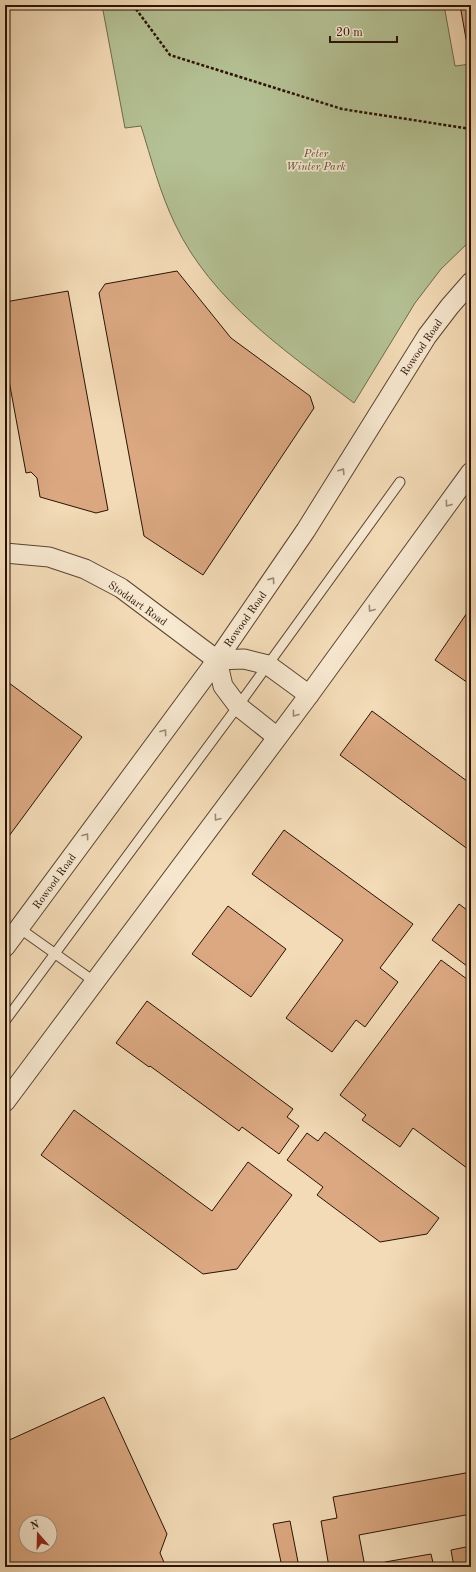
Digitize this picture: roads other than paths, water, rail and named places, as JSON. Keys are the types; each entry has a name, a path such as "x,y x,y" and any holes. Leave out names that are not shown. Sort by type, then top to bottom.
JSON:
{"street":[{"name":"Rowood Road","path":"5,947 217,660 306,530 427,336 471,282"},
{"path":"5,1102 277,737 471,472"},
{"name":"Stoddart Road","path":"5,553 49,557 85,569 121,588 217,660"},
{"path":"277,737 238,706 222,686 217,660 244,659 268,664 308,695"}],"lane":[{"path":"5,1021 238,706 400,482"},
{"path":"19,928 94,982"}],"park label":[{"name":"Peter Winter Park","path":"316,159"}]}
